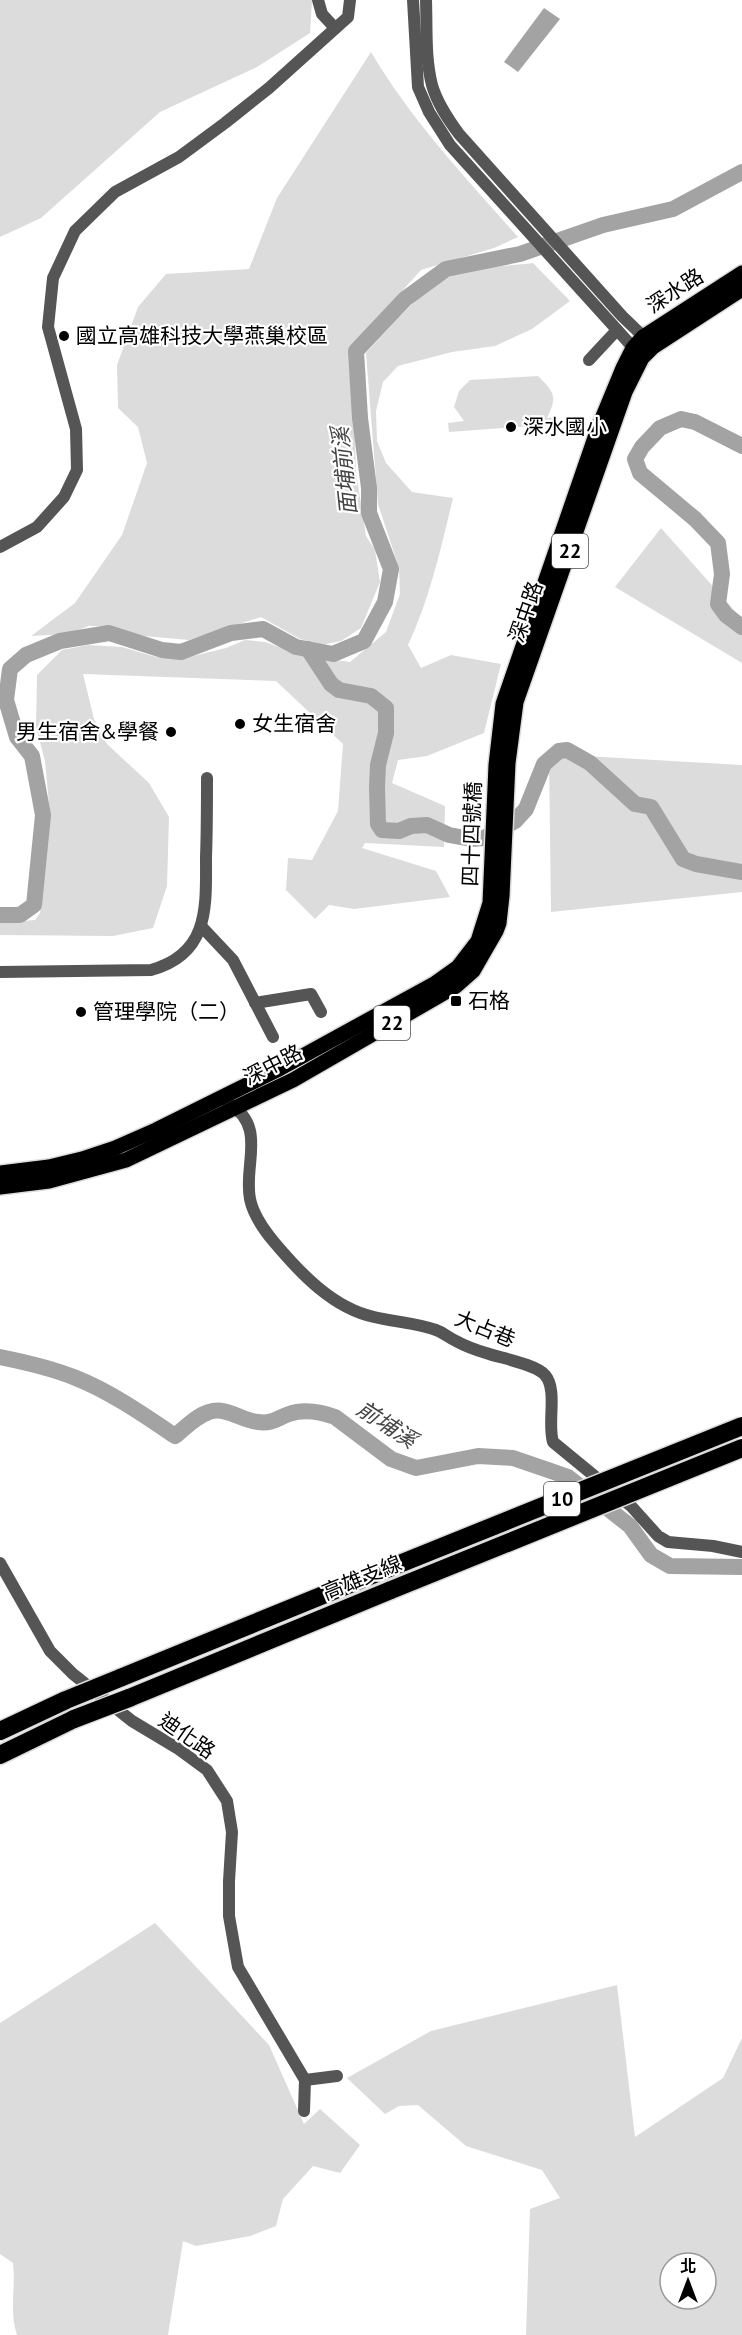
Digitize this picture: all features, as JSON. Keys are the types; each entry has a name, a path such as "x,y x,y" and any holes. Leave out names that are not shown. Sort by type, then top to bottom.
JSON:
{"highway":[{"name":"高雄支線","path":"0,1731 66,1700 742,1426"},
{"name":"高雄支線","path":"0,1755 74,1719 742,1448"}],"main road":[{"name":"深水路","path":"643,348 742,273"},
{"name":"深水路","path":"643,348 742,289"},
{"name":"深中路","path":"502,764 503,704 517,661 598,426 643,348"},
{"name":"四十四號橋","path":"496,900 502,764"},
{"name":"深中路","path":"0,1173 50,1167 115,1148 279,1069 413,996 458,967 478,941 496,900"},
{"name":"深中路","path":"0,1187 49,1181 126,1160 240,1111 456,986 473,971 496,931 496,900"}],"street":[{"path":"318,0 321,14 335,28"},
{"path":"0,547 37,527 64,498 77,470 76,429 48,327 53,278 75,231 115,192 179,157 269,88 348,17 350,0"},
{"path":"412,0 418,87 429,112 447,141 614,327 643,348"},
{"path":"426,0 432,85 443,111 458,133 622,316 643,348"},
{"path":"414,50 428,50"},
{"path":"447,141 458,133"},
{"path":"589,360 614,327"},
{"path":"0,972 151,970 166,966 179,957 195,938 206,911 207,778"},
{"path":"201,926 233,960 273,1037"},
{"path":"255,1003 311,994 321,1012"},
{"path":"219,1098 240,1111"},
{"name":"大占巷","path":"240,1111 251,1137 250,1199 259,1221 294,1264 331,1299 372,1317 439,1331 456,1342 536,1369 546,1375 552,1400 549,1431 553,1442 631,1506 658,1536 668,1542 713,1546 742,1552"},
{"name":"迪化路","path":"0,1563 50,1651 73,1674 132,1721 177,1748 207,1770 227,1802 232,1832 229,1916 238,1967 305,2080"},
{"path":"304,2111 305,2080 337,2076"}],"shaded area":[{"path":"0,0 312,0 310,33 257,67 160,112 41,218 0,237"},
{"path":"544,8 560,19 518,72 504,62"},
{"path":"371,52 421,125 518,237 494,248 421,270 352,347 356,472 366,536 375,550 380,582 361,628 341,641 322,645 300,639 261,617 189,640 144,636 108,626 89,626 67,634 31,636 75,603 122,535 147,463 138,427 118,408 117,365 138,307 166,274 249,269 277,198"},
{"path":"533,263 570,301 532,329 495,346 452,352 398,366 383,382 376,411 377,441 386,463 412,492 453,498 429,591 408,645 421,668 451,655 501,664 484,733 427,756 398,760 392,783 445,806 444,847 365,843 362,848 436,871 450,897 354,909 329,905 315,919 286,890 288,858 312,860 338,811 343,744 276,681 83,674 94,719 107,744 149,783 169,817 167,886 153,928 113,936 0,935 0,923 35,920 40,913 50,814 45,761 36,727 37,675 62,650 88,645 122,647 156,657 181,659 226,648 245,640 265,642 302,655 350,662 386,632 400,594 399,568 378,504 366,353 414,302 447,278 476,269"},
{"path":"538,376 553,395 547,418 555,417 557,424 449,432 448,423 464,421 454,407 459,391 470,380"},
{"path":"661,528 742,619 742,663 615,587"},
{"path":"549,754 742,765 742,892 551,912"},
{"path":"155,1923 269,2045 304,2124 320,2109 360,2145 340,2173 313,2166 283,2199 276,2226 250,2236 196,2246 183,2241 168,2335 17,2335 13,2318 13,2263 0,2254 0,2023"},
{"path":"617,1985 635,2137 723,2078 742,2038 742,2335 526,2335 530,2209 560,2198 542,2170 466,2146 418,2105 399,2106 385,2114 347,2078 431,2031"}],"waterway":[{"name":"面埔前溪","path":"0,915 20,915 34,905 43,815 32,756 17,737 6,700 10,669 26,655 60,641 109,633 162,650 181,652 231,633 263,629 296,647 333,654 364,641 385,602 391,569 369,513 369,488 360,418 356,351 405,299 446,269 520,254 603,225 673,209 742,172"},
{"path":"742,446 695,422 681,419 660,428 642,447 635,459 640,473 695,519 718,543 722,574 718,604 726,615 742,627"},
{"path":"308,649 331,684 339,690 371,696 386,708 386,733 378,765 377,787 378,824 382,830 399,831 411,826 427,825 449,835 471,839 484,838 515,821 526,809 544,764 559,751 567,750 590,763 635,804 651,807 683,859 696,864 742,872"},
{"name":"前埔溪","path":"0,1357 67,1374 127,1404 175,1436 191,1422 209,1412 228,1412 252,1421 263,1422 294,1412 312,1412 335,1417 391,1459 416,1468 478,1456 513,1458 568,1477 630,1526 651,1555 670,1566 742,1567"}],"place":[{"name":"國立高雄科技大學燕巢校區","path":"64,336"},
{"name":"深水國小","path":"511,427"},
{"name":"女生宿舍","path":"240,724"},
{"name":"男生宿舍&學餐","path":"171,732"},
{"name":"石格","path":"456,1001"},
{"name":"管理學院（二）","path":"81,1012"}]}
